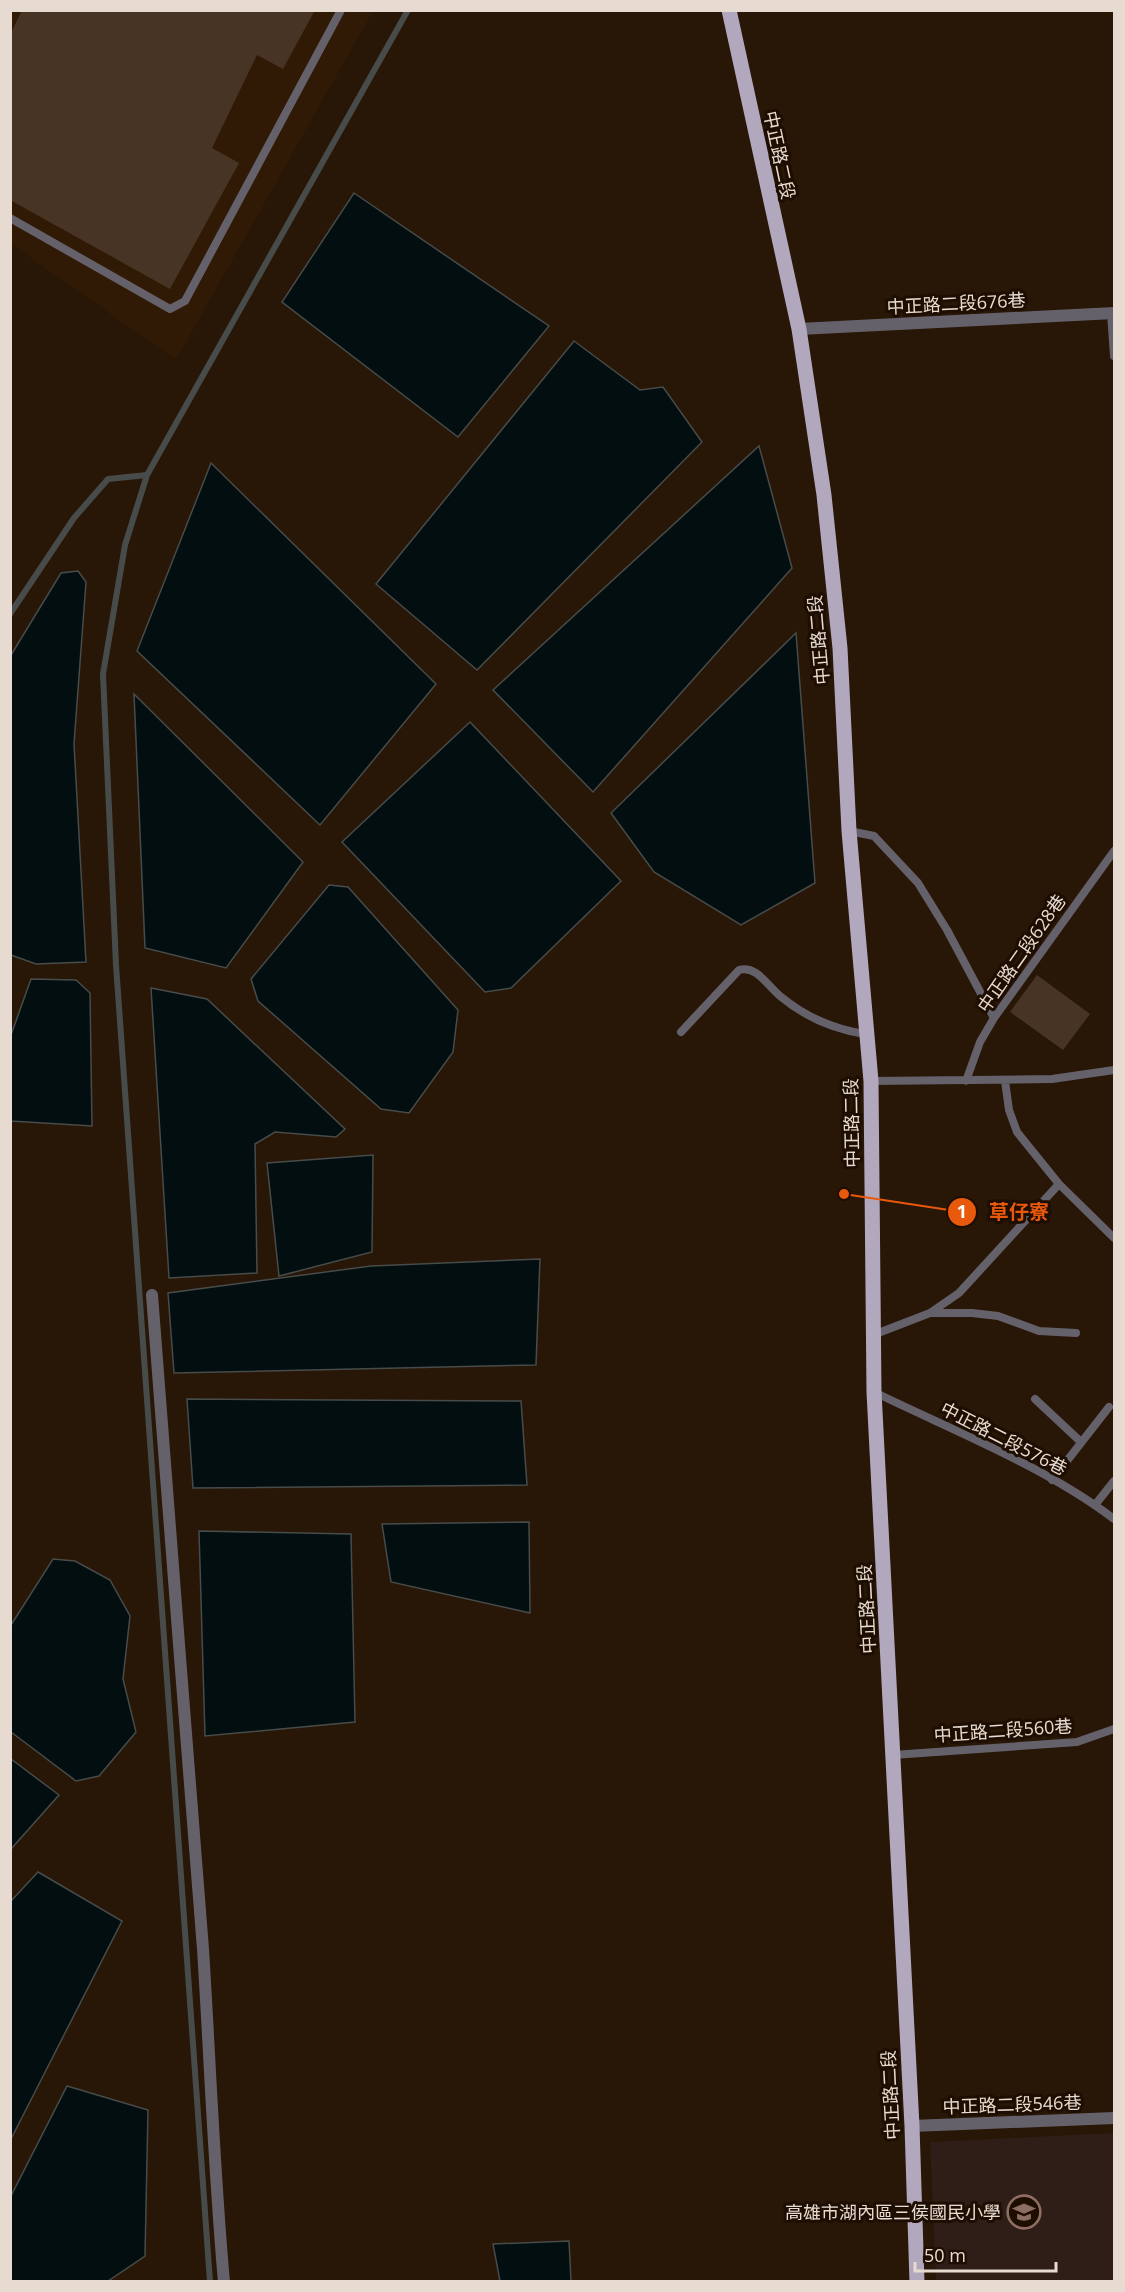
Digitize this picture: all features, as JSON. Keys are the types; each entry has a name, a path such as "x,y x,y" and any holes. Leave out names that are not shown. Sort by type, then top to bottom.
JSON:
{"main road":[{"name":"中正路二段","path":"729,10 799,329 824,495 840,648 849,831 871,1082 874,1392 912,2127 917,2282"}],"street":[{"name":"中正路二段676巷","path":"799,329 1113,313"},
{"path":"152,1295 173,1600 203,1950 216,2193 224,2282"},
{"name":"中正路二段546巷","path":"912,2127 1114,2118"}],"lane":[{"path":"10,218 170,309 184,301 341,10"},
{"path":"1113,313 1114,356"},
{"path":"849,831 874,836 918,884 947,930 994,1018"},
{"name":"中正路二段628巷","path":"966,1081 980,1042 994,1018 1114,851"},
{"path":"681,1032 739,970 746,968 752,970 781,997 812,1017 840,1030 865,1034"},
{"path":"871,1082 1052,1079 1114,1070"},
{"path":"1005,1081 1012,1123 1059,1184 1114,1238"},
{"path":"873,1335 930,1313 960,1293 1059,1184"},
{"path":"930,1313 989,1315 1039,1330 1076,1333"},
{"name":"中正路二段576巷","path":"874,1392 1052,1480 1095,1505 1114,1520"},
{"path":"1035,1399 1081,1442"},
{"path":"1052,1480 1109,1407"},
{"path":"1095,1505 1114,1481"},
{"name":"中正路二段560巷","path":"893,1755 1077,1742 1114,1729"}],"shaded area":[{"path":"11,11 373,11 176,360 11,244"},
{"path":"354,193 549,326 458,437 282,302"},
{"path":"574,341 640,390 663,387 702,442 477,670 376,584"},
{"path":"759,446 792,568 593,792 493,690"},
{"path":"211,463 436,684 320,825 137,651"},
{"path":"78,571 86,582 74,744 86,962 36,964 11,955 11,655 61,573"},
{"path":"796,633 815,883 741,925 654,872 611,813"},
{"path":"134,694 303,862 226,968 145,948"},
{"path":"470,722 621,881 511,988 485,992 342,842"},
{"path":"329,885 348,887 458,1010 453,1052 409,1113 381,1109 258,1001 251,979"},
{"path":"31,979 76,980 90,993 92,1126 11,1121 11,1035"},
{"path":"151,988 207,999 345,1129 336,1137 275,1132 255,1144 257,1273 169,1278"},
{"path":"373,1155 372,1252 279,1276 267,1163"},
{"path":"540,1259 536,1365 174,1373 168,1293 371,1266"},
{"path":"187,1399 521,1401 527,1485 193,1488"},
{"path":"529,1522 530,1613 391,1582 382,1524"},
{"path":"199,1531 351,1534 355,1722 205,1736"},
{"path":"53,1559 75,1561 110,1580 130,1616 123,1679 136,1732 99,1776 76,1781 11,1732 11,1625"},
{"path":"11,1759 59,1795 11,1849"},
{"path":"38,1872 122,1921 11,2139 11,1901"},
{"path":"67,2086 148,2110 145,2256 108,2281 11,2281 11,2196"},
{"name":"高雄市湖內區三侯國民小學","path":"1114,2133 1114,2281 936,2281 930,2142"},
{"path":"569,2241 571,2281 500,2281 493,2244"}],"building":[{"path":"22,10 315,10 283,69 257,55 212,148 239,163 170,289 10,200 10,35"},
{"path":"1037,975 1090,1014 1063,1050 1010,1012"}],"waterway":[{"path":"210,2282 116,965 103,674 125,545 147,475 408,10"},
{"path":"10,614 74,518 108,479 147,475"}],"place":[{"name":"草仔寮","path":"844,1194"},
{"name":"高雄市湖內區三侯國民小學","path":"1024,2212"}]}
